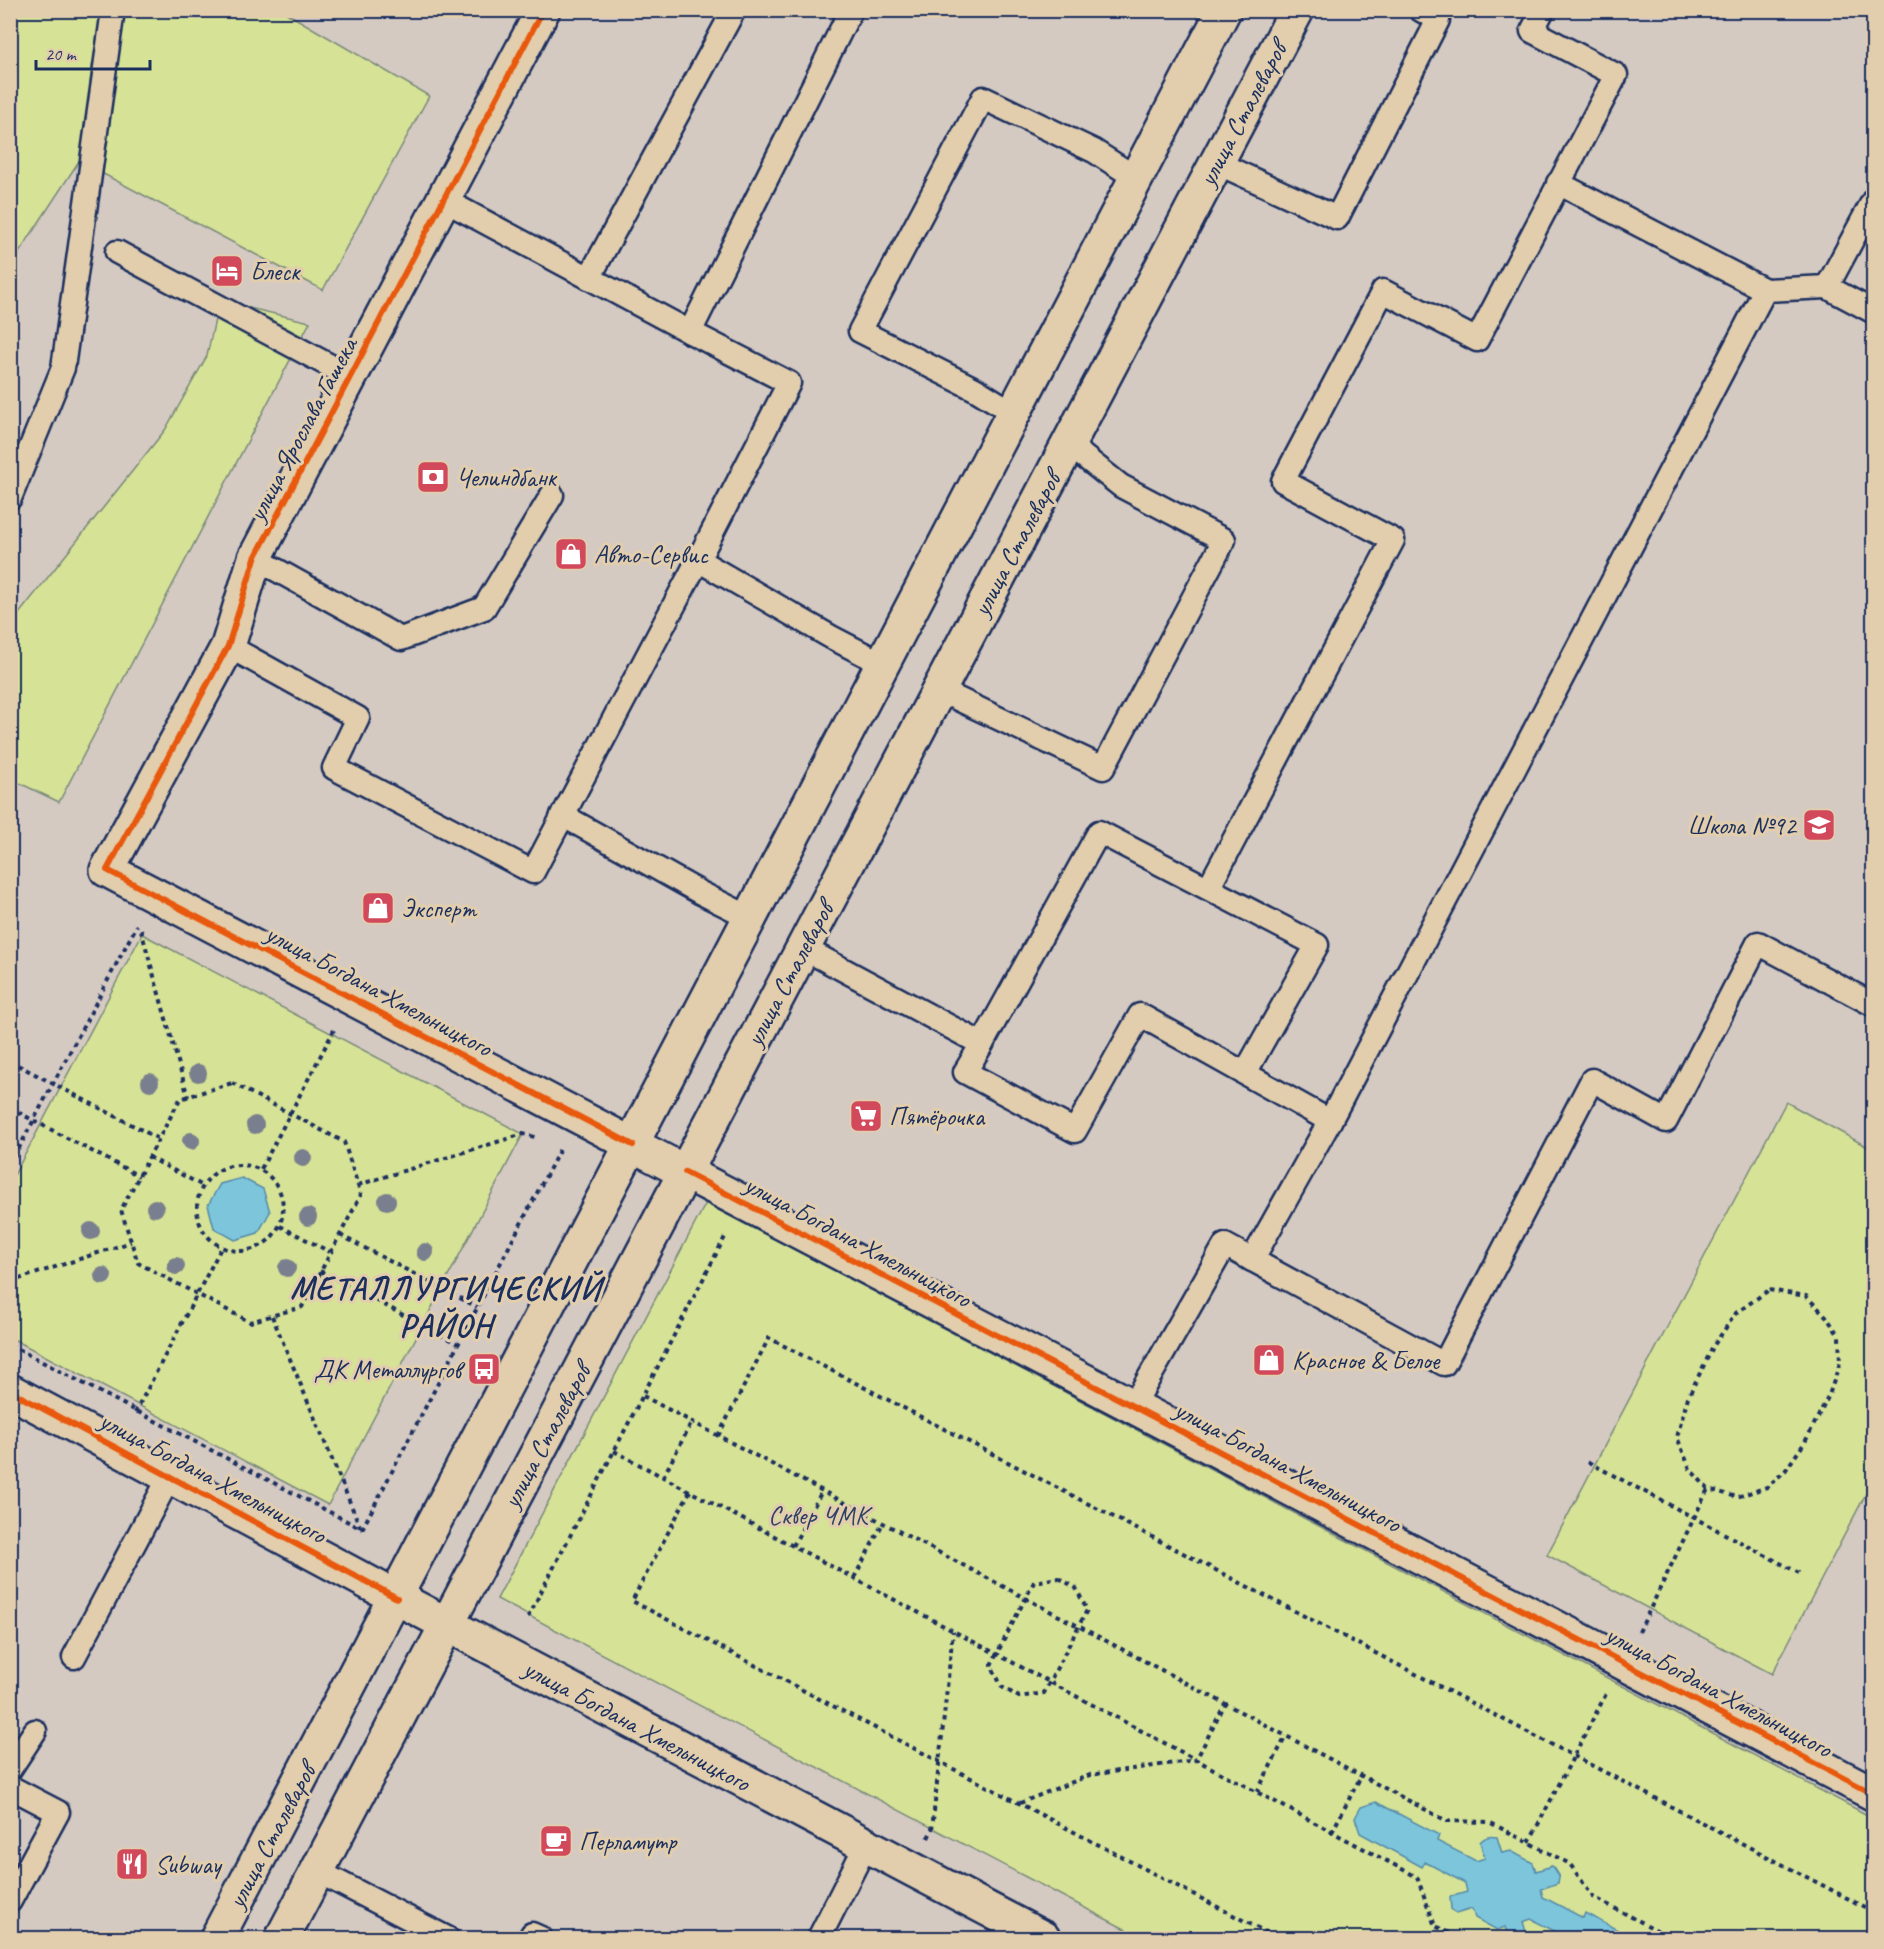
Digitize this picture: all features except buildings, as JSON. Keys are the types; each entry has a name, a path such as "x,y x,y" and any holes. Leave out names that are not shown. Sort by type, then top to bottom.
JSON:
{"main road":[{"name":"улица Ярослава Гашека","path":"107,870 228,646 255,558 543,10"},
{"name":"улица Сталеваров","path":"217,1938 397,1598 1224,10"},
{"name":"улица Сталеваров","path":"282,1938 1297,10"},
{"name":"улица Богдана Хмельницкого","path":"107,870 1874,1794"},
{"name":"улица Богдана Хмельницкого","path":"10,1391 446,1625 1043,1938"}],"lane":[{"path":"10,498 63,368 113,10"},
{"path":"589,278 734,10"},
{"path":"690,333 851,10"},
{"path":"1217,163 1336,218 1438,20 1421,10"},
{"path":"1209,888 1393,540 1283,481 1383,291 1477,340 1616,75 1532,31 1543,10"},
{"path":"1014,413 975,389 860,331 983,98 1094,151 1136,178"},
{"path":"1558,183 1765,290 1827,287 1874,312"},
{"path":"1827,287 1874,199"},
{"path":"228,646 358,718 334,768 533,872 789,383 690,333 444,200"},
{"path":"117,252 351,377"},
{"path":"1252,1260 1330,1121 1765,290"},
{"path":"939,690 1102,768 1219,550 1224,540 1121,486 1068,444"},
{"path":"255,558 401,639 484,608 552,495"},
{"path":"698,560 831,637 883,664"},
{"path":"562,815 701,893 751,918"},
{"path":"1245,1073 1317,945 1099,832 965,1072 1075,1131 1140,1015 1330,1121"},
{"path":"1133,1406 1226,1245 1444,1364 1592,1080 1666,1121 1758,943 1874,1005"},
{"path":"803,948 982,1044"},
{"path":"74,1658 170,1476"},
{"path":"10,1769 35,1731"},
{"path":"10,1787 58,1812 10,1901"},
{"path":"819,1938 866,1845"},
{"path":"317,1871 447,1938"},
{"path":"530,1938 532,1934 541,1938"}],"path":[{"path":"138,922 149,928"},
{"path":"10,1165 138,922"},
{"path":"138,922 188,1096"},
{"path":"261,1169 351,998"},
{"path":"10,1061 159,1139"},
{"path":"232,1083 291,1114 344,1142 361,1195 302,1306 250,1322 138,1263 121,1210 180,1099 232,1083"},
{"path":"10,1108 139,1176"},
{"path":"358,1185 523,1134 542,1137 531,1129"},
{"path":"362,1529 562,1145 552,1142"},
{"path":"149,1157 201,1185"},
{"path":"240,1163 261,1169 277,1185 284,1205 280,1226 265,1244 243,1252 221,1248 202,1232 195,1208 201,1185 218,1169 240,1163"},
{"path":"528,1617 743,1203"},
{"path":"280,1226 330,1252"},
{"path":"340,1234 477,1307"},
{"path":"10,1282 131,1242"},
{"path":"117,1448 221,1248"},
{"path":"320,1271 458,1344"},
{"path":"1769,1290 1806,1296 1826,1316 1839,1336 1840,1363 1820,1414 1805,1442 1785,1470 1767,1487 1737,1497 1707,1489 1690,1469 1677,1437 1688,1396 1714,1345 1736,1313 1769,1290"},
{"path":"272,1316 362,1529"},
{"path":"718,1436 769,1338 1874,1912"},
{"path":"10,1345 362,1529"},
{"path":"643,1396 1447,1821 1489,1822 1529,1842 1570,1864 1593,1897 1672,1938"},
{"path":"663,1477 692,1422"},
{"path":"614,1451 1417,1877 1435,1926 1459,1938"},
{"path":"1588,1462 1801,1574"},
{"path":"690,1491 632,1601 1277,1938"},
{"path":"793,1546 822,1491"},
{"path":"854,1578 883,1523"},
{"path":"1059,1578 1076,1588 1088,1610 1044,1692 1019,1697 1002,1687 991,1665 1026,1598 1034,1582 1059,1578"},
{"path":"912,1869 932,1830 953,1631"},
{"path":"1196,1760 1225,1704"},
{"path":"1257,1792 1286,1736"},
{"path":"1019,1804 1090,1775 1196,1760"},
{"path":"1332,1832 1361,1776"},
{"path":"1529,1842 1544,1813"}],"green space":[{"path":"11,11 283,11 429,96 323,290 79,161 11,265"},
{"path":"219,301 310,322 59,802 11,779 10,625 165,430 207,356"},
{"path":"142,934 523,1134 328,1505 11,1338 10,1183"},
{"path":"1786,1102 1873,1150 1873,1480 1772,1674 1547,1555"},
{"name":"Сквер ЧМК","path":"706,1203 1873,1818 1873,1938 1142,1938 497,1599"}],"water":[{"path":"242,1178 263,1189 270,1212 258,1233 235,1240 214,1228 208,1205 220,1184"},
{"path":"1376,1802 1439,1835 1437,1841 1476,1861 1485,1858 1480,1842 1486,1838 1497,1837 1502,1853 1511,1851 1533,1863 1536,1871 1552,1866 1559,1877 1558,1883 1541,1889 1543,1897 1583,1918 1585,1913 1633,1938 1568,1938 1531,1919 1523,1922 1528,1938 1509,1938 1505,1927 1497,1930 1475,1918 1472,1909 1456,1914 1451,1909 1450,1897 1467,1892 1465,1883 1425,1862 1422,1867 1360,1833 1355,1818 1361,1807"}],"cycle path":[{"path":"543,10 255,558 228,646 107,870 633,1145"},
{"path":"685,1172 1874,1794"},
{"path":"10,1391 397,1598"}],"place":[{"name":"Блеск","path":"227,271"},
{"name":"Челиндбанк","path":"433,477"},
{"name":"Авто-Сервис","path":"571,554"},
{"name":"Школа №92","path":"1819,825"},
{"name":"Эксперт","path":"378,908"},
{"name":"Пятёрочка","path":"866,1116"},
{"name":"Красное & Белое","path":"1269,1360"},
{"name":"ДК Металлургов","path":"484,1369"},
{"name":"Перламутр","path":"556,1841"},
{"name":"Subway","path":"132,1864"}],"district":[{"name":"МЕТАЛЛУРГИЧЕСКИЙ РАЙОН","path":"446,1306"}]}
